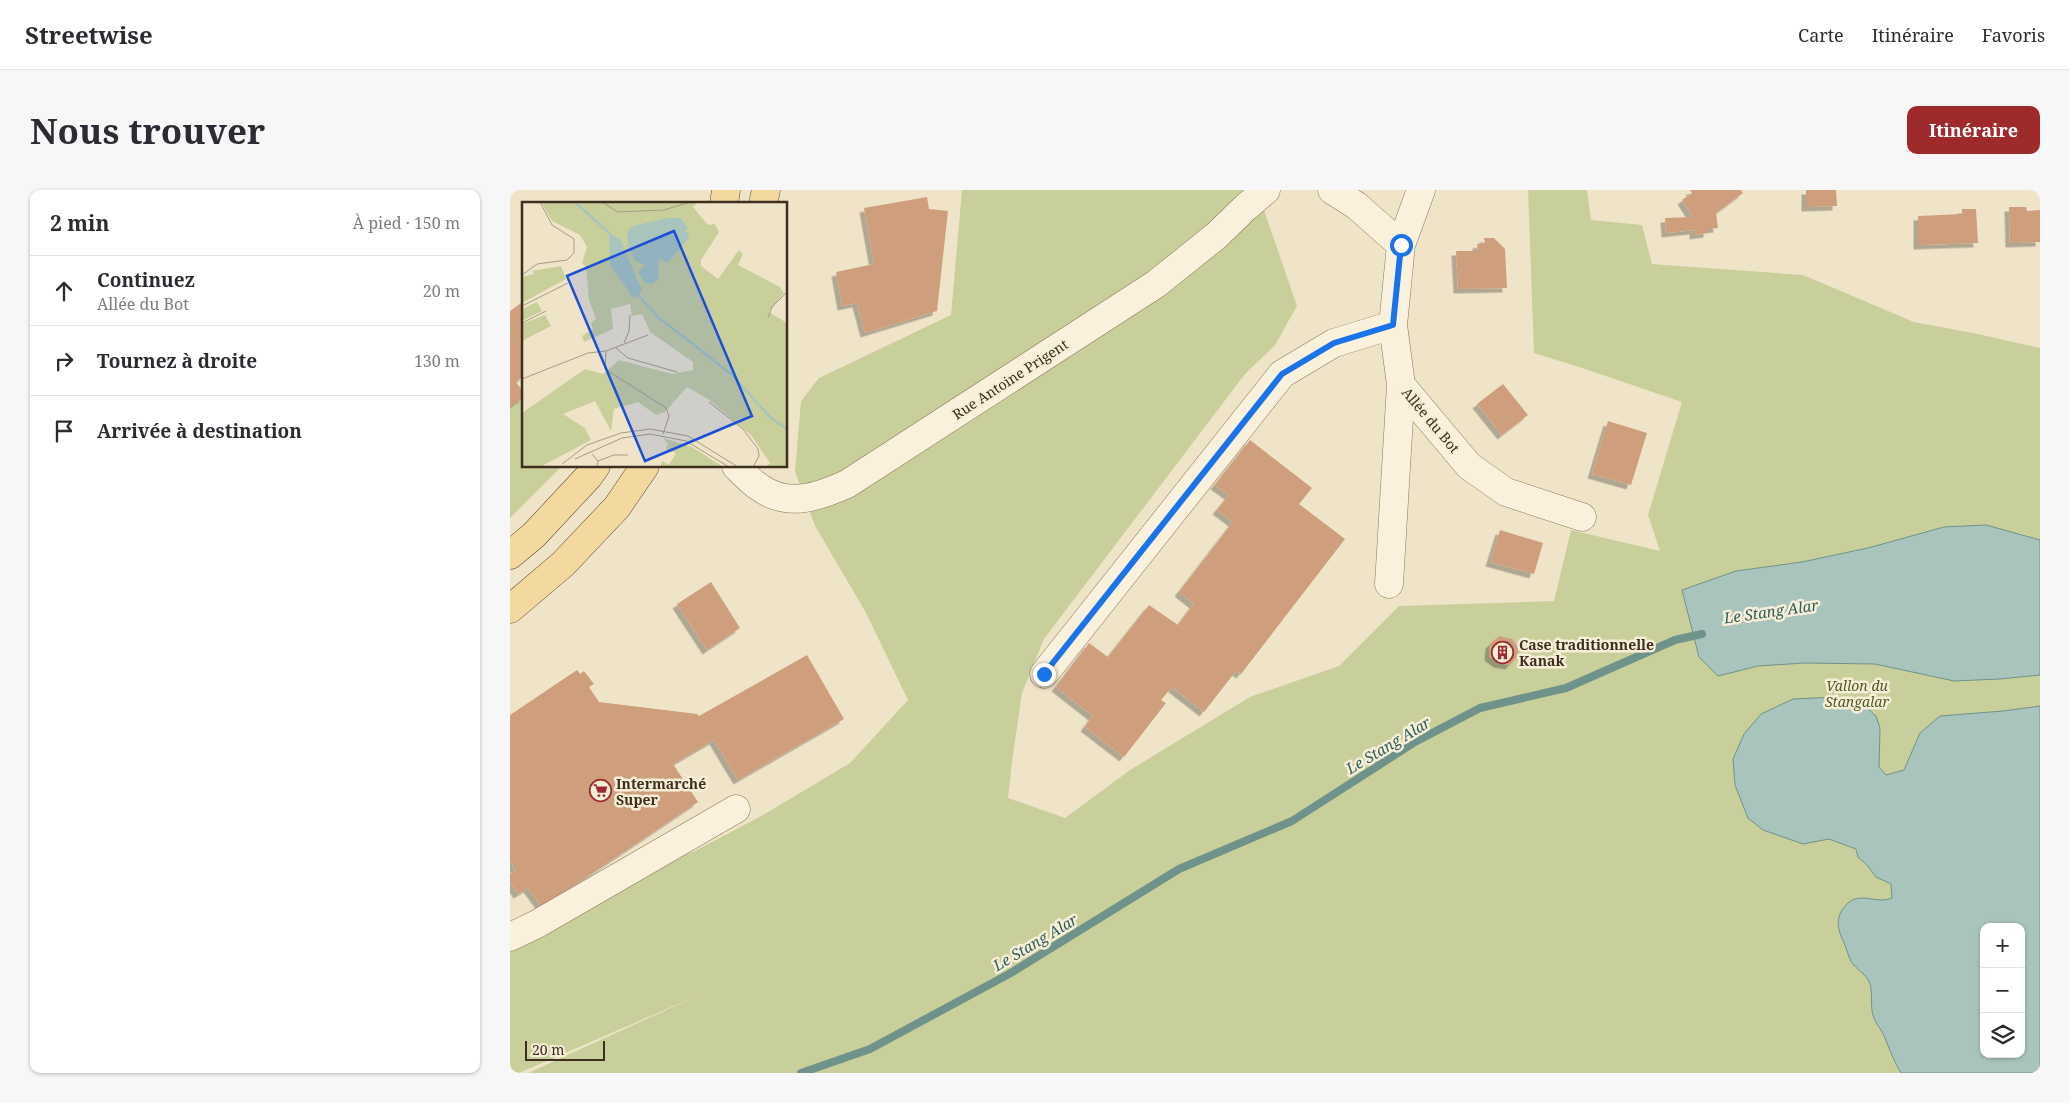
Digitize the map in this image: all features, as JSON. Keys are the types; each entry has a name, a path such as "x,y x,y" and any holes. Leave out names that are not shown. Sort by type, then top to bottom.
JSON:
{"main road":[{"path":"510,556 534,535 595,468"},
{"path":"510,609 563,564 617,507 644,468"}],"street":[{"name":"Rue Antoine Prigent","path":"738,468 759,487 774,496 800,499 821,496 847,484 1156,284 1216,236 1266,190"},
{"path":"1332,190 1357,206 1401,245"},
{"name":"Allée du Bot","path":"1421,190 1401,245 1393,325 1401,385 1470,466 1506,492 1582,517"},
{"path":"1044,674 1282,374 1334,343 1393,325"},
{"path":"1389,584 1401,385"},
{"path":"510,937 537,924 736,809"}],"green space":[{"name":"Vallon du Stangalar","path":"962,190 1257,190 1297,306 1275,345 1245,374 1044,639 1022,693 1008,798 1065,818 1130,770 1250,697 1339,666 1399,606 1554,601 1571,530 1660,551 1648,515 1682,402 1534,353 1528,190 1587,190 1591,220 1642,225 1652,264 1803,275 1914,322 2040,348 2040,1073 528,1073 697,996 519,1073 510,1073 510,948 633,876 695,851 763,815 850,763 908,700 865,611 815,526 795,472 801,401 819,378 951,315"},
{"path":"522,398 522,468 560,468 510,518 510,407"}],"water":[{"path":"1986,525 2040,540 2040,675 1954,681 1875,664 1805,663 1758,666 1718,676 1699,657 1682,590 1736,571 1802,562 1868,548 1944,527"},
{"path":"1837,697 1858,700 1876,716 1880,728 1879,767 1886,775 1904,770 1920,733 1940,716 2040,706 2040,1073 1901,1073 1874,1018 1870,984 1850,959 1838,924 1842,910 1851,901 1862,898 1886,900 1892,898 1891,884 1876,877 1858,857 1856,849 1829,839 1803,844 1763,830 1748,818 1735,785 1733,759 1744,734 1761,714 1793,699"}],"building":[{"path":"1690,190 1741,190 1743,193 1716,213 1718,228 1708,229 1708,233 1694,235 1694,230 1666,233 1665,218 1693,217 1682,200 1692,193"},
{"path":"1806,190 1836,190 1837,206 1806,207"},
{"path":"927,197 929,209 948,211 937,311 865,333 857,303 842,306 836,272 874,264 864,208"},
{"path":"2009,207 2026,207 2027,211 2040,210 2040,242 2010,243"},
{"path":"1962,209 1976,209 1978,243 1918,245 1918,216 1962,214"},
{"path":"1484,238 1494,238 1505,249 1507,288 1458,289 1456,251 1478,251 1477,244 1485,243"},
{"path":"522,302 522,378 516,382 522,390 522,398 510,407 510,332 513,330 510,326 510,311"},
{"path":"1503,384 1528,415 1502,435 1477,404"},
{"path":"1608,421 1647,433 1631,485 1592,474"},
{"path":"1250,440 1312,488 1299,504 1345,539 1241,674 1236,671 1204,712 1172,687 1161,700 1166,703 1124,757 1085,727 1093,716 1056,687 1089,643 1108,657 1149,605 1178,625 1194,604 1179,592 1233,522 1217,510 1229,495 1215,485"},
{"path":"1500,530 1543,543 1534,574 1490,562"},
{"path":"711,582 740,628 707,650 677,604"},
{"name":"Case traditionnelle Kanak","path":"1499,636 1512,639 1518,647 1517,657 1510,665 1498,663 1489,656 1490,644"},
{"name":"Intermarché Super","path":"807,655 844,719 738,780 714,740 673,764 698,802 542,907 528,888 518,894 510,882 510,874 516,870 510,861 510,715 577,670 580,674 584,671 594,684 589,687 599,702 697,714 699,716"}],"waterway":[{"name":"Le Stang Alar","path":"801,1073 870,1049 1009,974 1179,869 1292,821 1415,742 1480,708 1566,688 1675,640 1702,634"}],"place":[{"name":"Case traditionnelle Kanak","path":"1503,652"},
{"name":"Intermarché Super","path":"600,791"}],"route":[{"path":"1044,674 1282,374 1334,343 1393,325 1401,245"}]}
